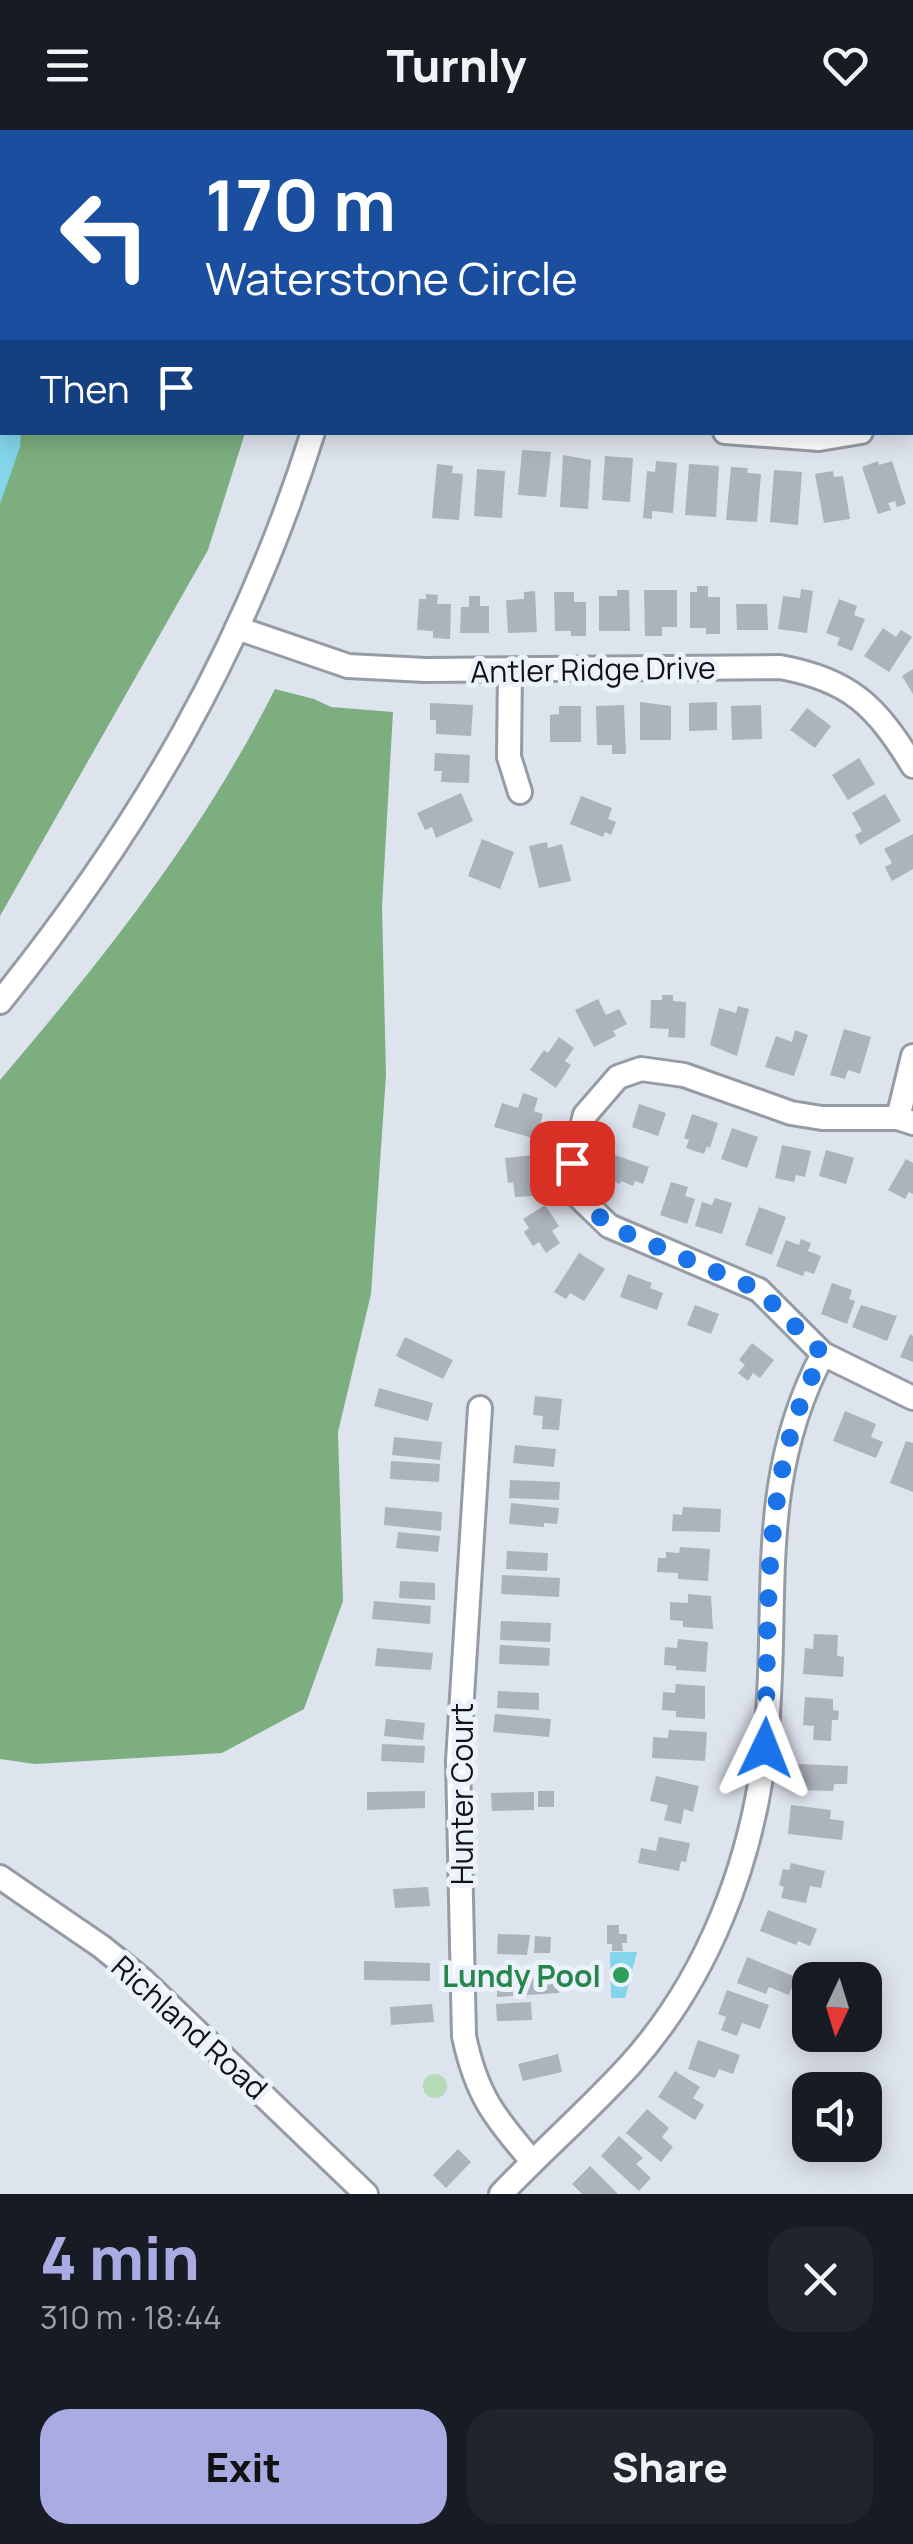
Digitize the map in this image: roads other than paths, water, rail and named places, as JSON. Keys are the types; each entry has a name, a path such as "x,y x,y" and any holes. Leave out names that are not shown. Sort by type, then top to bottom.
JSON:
{"street":[{"path":"0,1002 67,918 161,775 212,684 276,542 313,435"},
{"path":"760,435 819,440 845,435"},
{"name":"Antler Ridge Drive","path":"237,628 348,666 424,670 780,667 814,673 844,686 869,704 913,766"},
{"path":"510,670 509,757 520,792"},
{"path":"913,1056 906,1121 791,1113 684,1076 640,1069 618,1077 584,1115 572,1163 576,1194 609,1226 759,1290 823,1354 913,1398"},
{"path":"501,2194 631,2064 682,1996 730,1897 748,1842 765,1748 774,1512 788,1438 804,1389 823,1354"},
{"name":"Hunter Court","path":"480,1408 458,1760 464,2036 472,2074 486,2104 532,2161"},
{"name":"Richland Road","path":"0,1877 87,1936 144,1981 366,2194"}],"water":[{"path":"0,435 21,435 20,447 0,504"},
{"name":"Lundy Pool","path":"610,1952 637,1952 625,1998 611,1998"}],"place":[{"name":"Lundy Pool","path":"621,1975"}]}
